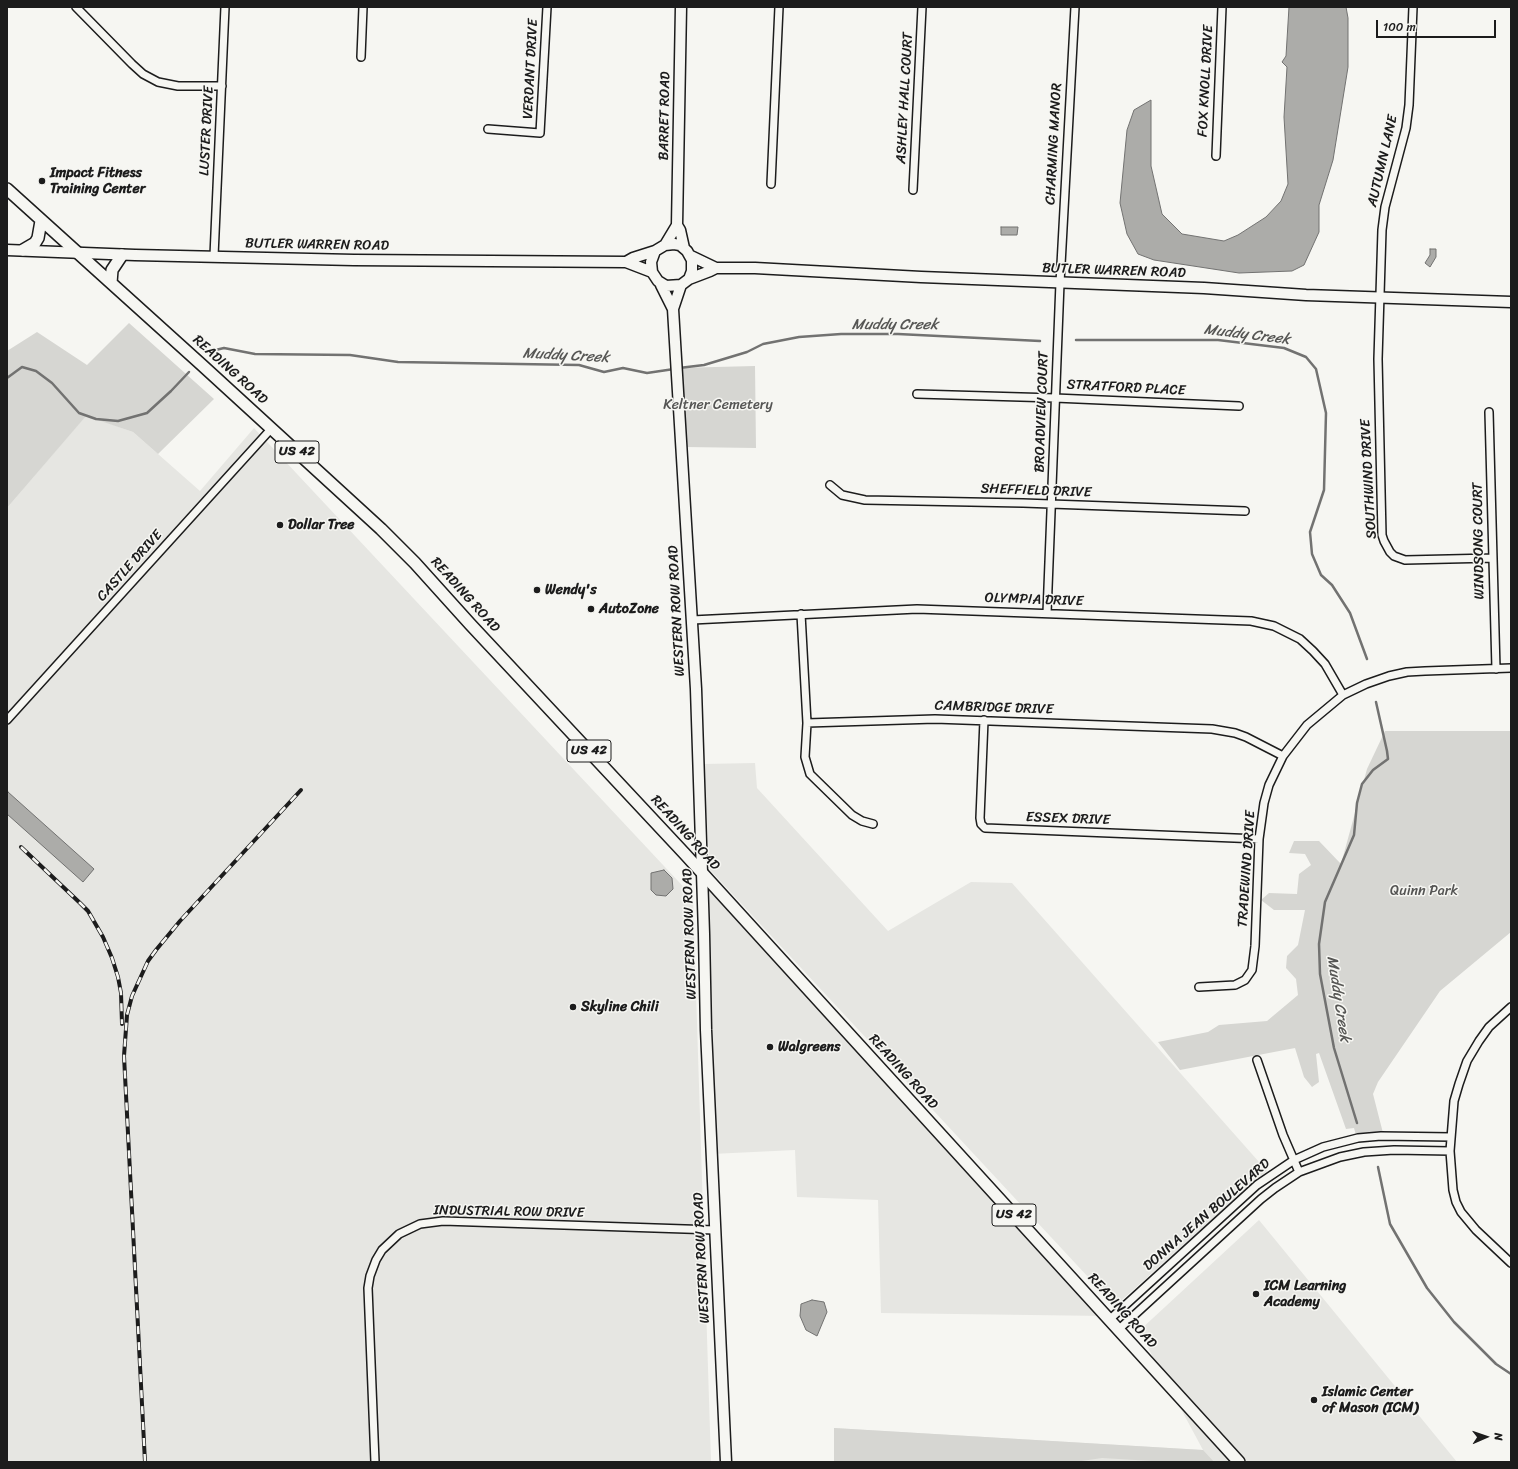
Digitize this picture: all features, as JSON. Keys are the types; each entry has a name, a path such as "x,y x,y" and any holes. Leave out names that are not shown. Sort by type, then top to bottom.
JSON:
{"main road":[{"name":"BARRET ROAD","path":"665,245 677,225 681,7"},
{"name":"US 42","path":"7,189 41,221 79,253"},
{"path":"23,250 35,243 38,238 41,221"},
{"name":"BARRET ROAD","path":"677,225 688,252"},
{"name":"BUTLER WARREN ROAD","path":"626,262 633,258 655,251 665,245 674,244 716,268"},
{"name":"BUTLER WARREN ROAD","path":"7,250 122,255 354,260 626,262 652,272"},
{"path":"655,251 651,262 652,272 654,277 662,285"},
{"path":"685,282 693,265 688,252"},
{"name":"READING ROAD","path":"79,253 380,529 415,563 702,874 1239,1462"},
{"path":"111,283 112,270 122,255"},
{"name":"BUTLER WARREN ROAD","path":"662,285 671,286 685,282 716,268 794,269 921,277 1211,288 1306,295 1511,302"},
{"name":"WESTERN ROW ROAD","path":"673,309 685,282"},
{"name":"WESTERN ROW ROAD","path":"662,285 673,309 692,620 702,874 706,1030 726,1462"}],"street":[{"path":"76,7 143,74 158,82 178,86 222,86"},
{"name":"LUSTER DRIVE","path":"214,256 225,7"},
{"path":"361,57 364,7"},
{"name":"VERDANT DRIVE","path":"488,129 540,133 547,7"},
{"path":"771,184 779,7"},
{"name":"ASHLEY HALL COURT","path":"913,190 922,7"},
{"name":"CHARMING MANOR","path":"1060,283 1075,7"},
{"name":"FOX KNOLL DRIVE","path":"1216,156 1222,7"},
{"name":"AUTUMN LANE","path":"1379,298 1382,230 1385,207 1401,153 1409,105 1413,7"},
{"name":"BROADVIEW COURT","path":"1048,613 1060,283"},
{"name":"SOUTHWIND DRIVE","path":"1379,298 1378,359 1381,505 1382,535 1386,547 1394,556 1405,560 1493,558"},
{"name":"STRATFORD PLACE","path":"917,394 1239,406"},
{"name":"WINDSONG COURT","path":"1489,412 1496,669"},
{"name":"CASTLE DRIVE","path":"7,720 271,429"},
{"name":"SHEFFIELD DRIVE","path":"830,485 842,495 865,500 1245,511"},
{"name":"OLYMPIA DRIVE","path":"692,620 917,609 1250,621 1274,626 1295,636 1313,651 1332,673 1343,695"},
{"path":"801,614 807,723 805,757 810,774 852,815 862,821 873,824"},
{"name":"TRADEWIND DRIVE","path":"1199,987 1235,985 1245,980 1252,970 1255,946 1259,839 1264,803 1269,785 1283,756 1307,725 1343,695 1366,684 1389,676 1407,672 1511,668"},
{"name":"CAMBRIDGE DRIVE","path":"807,723 893,719 935,719 1223,730 1246,737 1283,756"},
{"name":"ESSEX DRIVE","path":"984,720 980,818 981,824 986,828 1259,839"},
{"path":"1511,1007 1490,1027 1479,1041 1467,1062 1454,1101 1450,1151 1453,1190 1456,1202 1461,1212 1476,1230 1511,1263"},
{"path":"1257,1060 1283,1135 1299,1172"},
{"name":"DONNA JEAN BOULEVARD","path":"1109,1320 1257,1185 1275,1171 1294,1160 1323,1147 1358,1138 1381,1136 1451,1137"},
{"name":"DONNA JEAN BOULEVARD","path":"1118,1330 1261,1199 1299,1172 1340,1156 1364,1152 1394,1150 1450,1151"},
{"name":"INDUSTRIAL ROW DRIVE","path":"375,1462 368,1288 370,1276 376,1260 386,1246 399,1234 420,1224 443,1220 715,1230"}],"shaded area":[{"path":"1289,7 1346,7 1348,18 1348,67 1333,160 1319,205 1319,232 1304,265 1292,271 1239,273 1154,260 1138,254 1127,234 1120,203 1127,130 1134,110 1151,100 1151,166 1162,214 1182,234 1224,241 1238,235 1266,217 1281,201 1288,184 1284,117 1287,67 1282,62 1286,56"},
{"path":"1001,227 1018,227 1017,235 1001,235"},
{"path":"1430,249 1436,249 1436,257 1430,267 1425,263 1430,255"},
{"path":"86,415 133,432 200,491 254,428 693,897 711,1462 7,1462 7,508"},
{"path":"755,763 757,788 888,931 971,882 1012,883 1267,1171 1115,1306 710,870 703,764"},
{"path":"8,792 94,869 83,882 7,814"},
{"path":"664,870 672,878 673,889 666,896 656,895 651,890 651,873"},
{"path":"702,874 1106,1316 881,1313 878,1200 797,1197 795,1150 712,1154"},
{"path":"1259,1220 1457,1462 834,1462 834,1428 1203,1450 1139,1331"},
{"path":"812,1300 824,1302 827,1312 817,1336 806,1330 800,1316 801,1304"}],"green space":[{"path":"129,323 214,399 158,454 133,432 86,416 7,508 7,351 37,332 87,365"},
{"name":"Keltner Cemetery","path":"755,366 756,448 686,447 676,368"},
{"name":"Quinn Park","path":"1385,731 1511,731 1511,932 1440,991 1378,1082 1373,1094 1383,1133 1356,1135 1354,1128 1346,1129 1319,1053 1316,1054 1319,1082 1312,1087 1304,1077 1295,1048 1180,1070 1158,1042 1208,1032 1219,1025 1267,1021 1298,995 1296,979 1286,968 1287,956 1298,945 1305,910 1274,910 1261,900 1269,893 1297,894 1299,874 1311,865 1305,854 1289,853 1294,841 1319,841 1341,864 1367,769"},
{"path":"834,1428 1203,1450 1214,1462 1168,1462 1102,1458 1075,1462 834,1462"}],"waterway":[{"name":"Muddy Creek","path":"679,368 704,365 747,352 763,344 799,337 841,334 898,334 1040,341"},
{"name":"Muddy Creek","path":"1076,340 1218,340 1284,348 1306,357 1316,369 1326,413 1324,490 1310,532 1312,554 1321,575 1332,585 1350,613 1367,659"},
{"name":"Muddy Creek","path":"207,352 224,348 255,354 350,355 398,362 579,365 604,372 623,368 647,373 674,369"},
{"name":"Muddy Creek","path":"7,378 22,367 36,371 52,383 79,413 96,419 118,421 147,413 189,372"},
{"name":"Muddy Creek","path":"1357,1123 1334,1048 1320,974 1319,944 1325,902 1354,835 1357,803 1362,784 1373,770 1388,759 1376,702"},
{"name":"Muddy Creek","path":"1378,1167 1390,1224 1427,1288 1454,1322 1496,1364 1511,1374"}],"railway":[{"path":"145,1462 124,1056 127,1015 132,996 148,961 156,950 180,921 301,790"},
{"path":"21,847 88,911 103,937 118,977 121,993 122,1024"}],"place":[{"name":"Impact Fitness Training Center","path":"42,181"},
{"name":"Dollar Tree","path":"280,525"},
{"name":"Wendy's","path":"537,590"},
{"name":"AutoZone","path":"591,609"},
{"name":"Skyline Chili","path":"573,1007"},
{"name":"Walgreens","path":"770,1047"},
{"name":"ICM Learning Academy","path":"1256,1294"},
{"name":"Islamic Center of Mason (ICM)","path":"1314,1400"}]}
